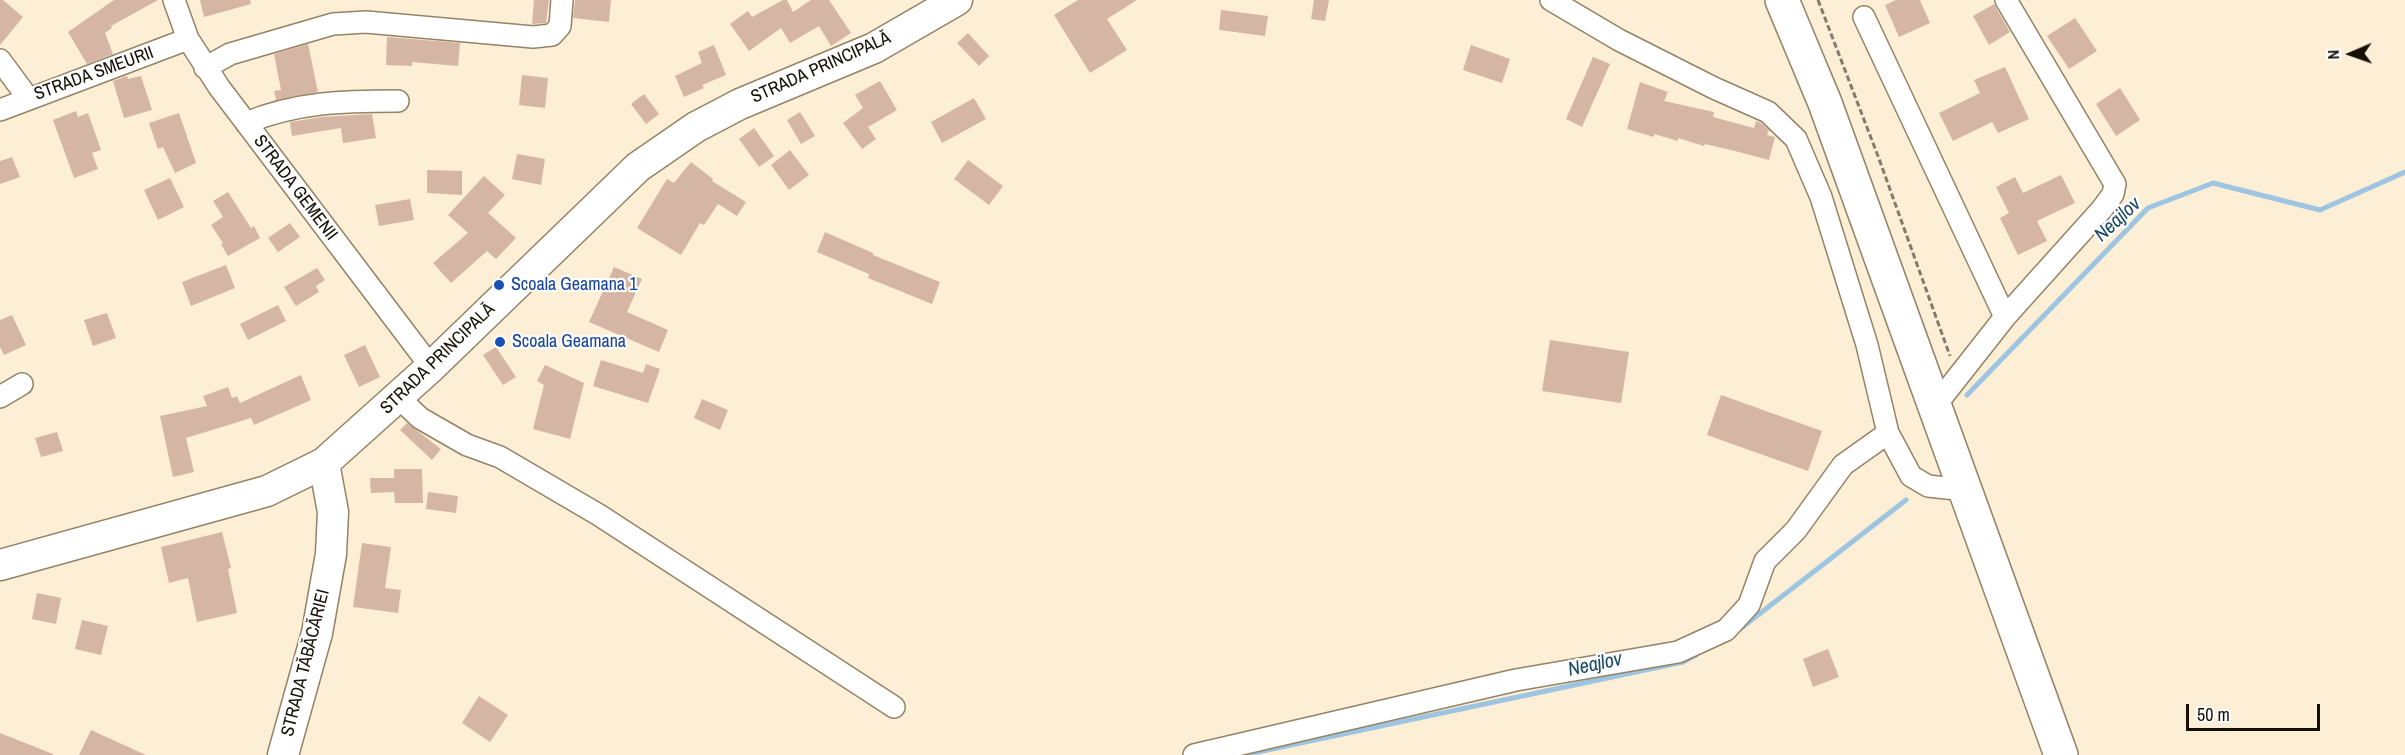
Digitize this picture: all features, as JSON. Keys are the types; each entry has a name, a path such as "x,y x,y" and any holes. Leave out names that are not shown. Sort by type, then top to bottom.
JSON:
{"main road":[{"name":"STRADA PRINCIPALĂ","path":"0,565 267,491 324,463 431,367 638,167 696,127 740,104 874,48 957,0"},
{"path":"1782,0 1825,103 2061,755"},
{"name":"STRADA TĂBĂCĂRIEI","path":"283,755 317,633 331,554 333,512 324,463"}],"street":[{"name":"STRADA GEMENII","path":"174,0 188,39 205,68 431,367"},
{"path":"205,68 230,54 333,24 366,22 533,37 552,35 560,26 562,0"},
{"path":"1551,0 1619,40 1714,88 1768,112 1796,140 1821,197 1860,322 1888,433 1911,476 1928,486 1965,490"},
{"path":"1935,406 2005,317 2102,209 2113,194 2115,184 2006,0"},
{"path":"1864,17 2005,317"},
{"name":"STRADA SMEURII","path":"0,110 188,39"},
{"path":"0,60 28,98"},
{"path":"246,123 273,112 339,101 398,101"},
{"path":"0,397 22,384"},
{"path":"398,397 420,418 466,445 500,457 599,515 894,707"},
{"path":"1194,755 1516,681 1678,652 1726,630 1749,605 1765,561 1796,530 1844,465 1888,433"}],"path":[{"path":"1818,0 1882,167 1958,377"}],"building":[{"path":"0,0 23,17 0,45"},
{"path":"114,0 158,0 111,26 112,28 105,33 113,54 87,64 68,32"},
{"path":"200,0 250,0 251,4 204,17"},
{"path":"534,0 549,0 546,23 532,24"},
{"path":"575,0 611,0 609,22 573,18"},
{"path":"787,0 793,12 811,0 829,0 851,33 831,46 819,26 790,43 781,28 749,51 730,24 748,11 752,17"},
{"path":"1078,0 1137,0 1107,19 1127,50 1090,73 1054,15"},
{"path":"1314,0 1329,0 1325,21 1311,19"},
{"path":"1896,0 1920,0 1930,23 1899,37 1885,5"},
{"path":"1994,4 2010,32 1989,45 1973,16"},
{"path":"1221,10 1268,16 1265,36 1219,30"},
{"path":"2075,18 2097,51 2069,69 2047,36"},
{"path":"968,33 989,56 979,66 957,43"},
{"path":"387,37 460,43 458,66 412,62 412,66 386,65"},
{"path":"308,44 318,92 276,100 274,91 281,90 274,54"},
{"path":"714,45 726,75 702,85 704,88 684,97 675,76 702,63 698,52"},
{"path":"1471,45 1510,59 1502,83 1463,70"},
{"path":"1593,57 1610,64 1582,127 1566,119"},
{"path":"2005,67 2029,119 1998,133 1992,122 1953,141 1939,113 1980,93 1974,80"},
{"path":"522,75 548,78 545,108 519,105"},
{"path":"127,76 128,79 141,76 152,110 124,118 113,81"},
{"path":"880,81 897,110 868,127 876,139 862,149 843,123 863,108 855,95"},
{"path":"1640,82 1668,92 1664,101 1714,112 1713,117 1754,128 1756,121 1761,123 1769,130 1767,135 1775,137 1769,160 1678,138 1678,141 1654,134 1654,137 1627,129"},
{"path":"2120,88 2140,120 2116,136 2096,104"},
{"path":"644,94 659,114 646,124 631,104"},
{"path":"974,98 986,119 942,143 931,122"},
{"path":"76,111 78,117 88,113 101,150 92,153 98,169 74,178 53,120"},
{"path":"800,112 815,136 801,144 787,120"},
{"path":"179,113 196,163 175,173 163,147 158,149 149,123"},
{"path":"372,114 376,138 343,143 341,128 292,136 290,122 322,117"},
{"path":"754,128 774,156 759,167 739,139"},
{"path":"790,150 809,175 789,190 771,165"},
{"path":"517,154 545,159 541,185 512,179"},
{"path":"12,157 20,177 0,184 0,161"},
{"path":"968,160 1003,186 989,205 954,179"},
{"path":"691,162 713,179 712,181 746,202 737,216 718,204 704,225 700,223 681,255 637,228 667,179 674,183"},
{"path":"427,170 462,171 462,195 427,193"},
{"path":"2061,175 2075,203 2037,221 2047,241 2018,255 2000,218 2009,213 1996,187 2015,177 2023,193"},
{"path":"484,176 505,195 488,213 516,238 496,259 487,251 451,283 433,263 468,233 448,215"},
{"path":"170,178 184,207 158,220 144,190"},
{"path":"228,192 251,228 254,226 260,238 228,256 221,244 223,243 211,225 223,217 213,201"},
{"path":"410,199 414,220 379,226 375,205"},
{"path":"290,223 300,237 278,252 268,238"},
{"path":"825,232 873,253 873,255 940,282 932,304 868,278 869,274 817,252"},
{"path":"226,265 235,288 191,306 182,282"},
{"path":"614,267 642,279 627,312 668,330 659,352 589,322"},
{"path":"317,268 325,280 316,286 319,292 296,306 284,287"},
{"path":"278,305 286,321 248,340 240,324"},
{"path":"107,313 116,338 93,346 84,320"},
{"path":"12,315 26,345 4,355 0,347 0,320"},
{"path":"1550,340 1629,352 1621,403 1542,391"},
{"path":"365,345 380,377 359,387 344,355"},
{"path":"496,347 516,377 503,385 483,355"},
{"path":"601,360 643,373 646,364 660,369 648,403 593,386"},
{"path":"545,365 584,383 570,439 533,429 544,385 537,381"},
{"path":"301,375 311,400 254,425 251,418 186,438 194,472 173,477 160,416 207,406 203,396 228,387 232,398 237,396 240,403"},
{"path":"1721,395 1822,431 1808,471 1707,435"},
{"path":"702,399 728,410 720,430 694,418"},
{"path":"407,423 441,449 432,460 400,430"},
{"path":"57,432 63,451 41,457 35,438"},
{"path":"394,469 422,469 423,503 395,503 394,492 371,493 370,478 394,478"},
{"path":"428,492 458,496 456,513 426,509"},
{"path":"222,532 231,568 228,569 237,613 197,622 188,578 169,583 161,547"},
{"path":"362,543 391,547 385,588 401,590 398,613 353,607"},
{"path":"37,593 61,598 56,624 32,619"},
{"path":"82,620 108,626 101,655 75,649"},
{"path":"1828,649 1839,677 1813,687 1803,659"},
{"path":"479,696 508,715 490,742 462,723"},
{"path":"91,730 146,755 79,755"},
{"path":"0,733 53,754 53,755 0,755"}],"waterway":[{"name":"Neajlov","path":"1967,395 2148,208 2213,183 2320,210 2405,172"},
{"name":"Neajlov","path":"1740,629 1906,500"},
{"name":"Neajlov","path":"1244,755 1683,662 1696,655"}],"place":[{"name":"Scoala Geamana 1","path":"499,285"},
{"name":"Scoala Geamana","path":"500,342"}]}
